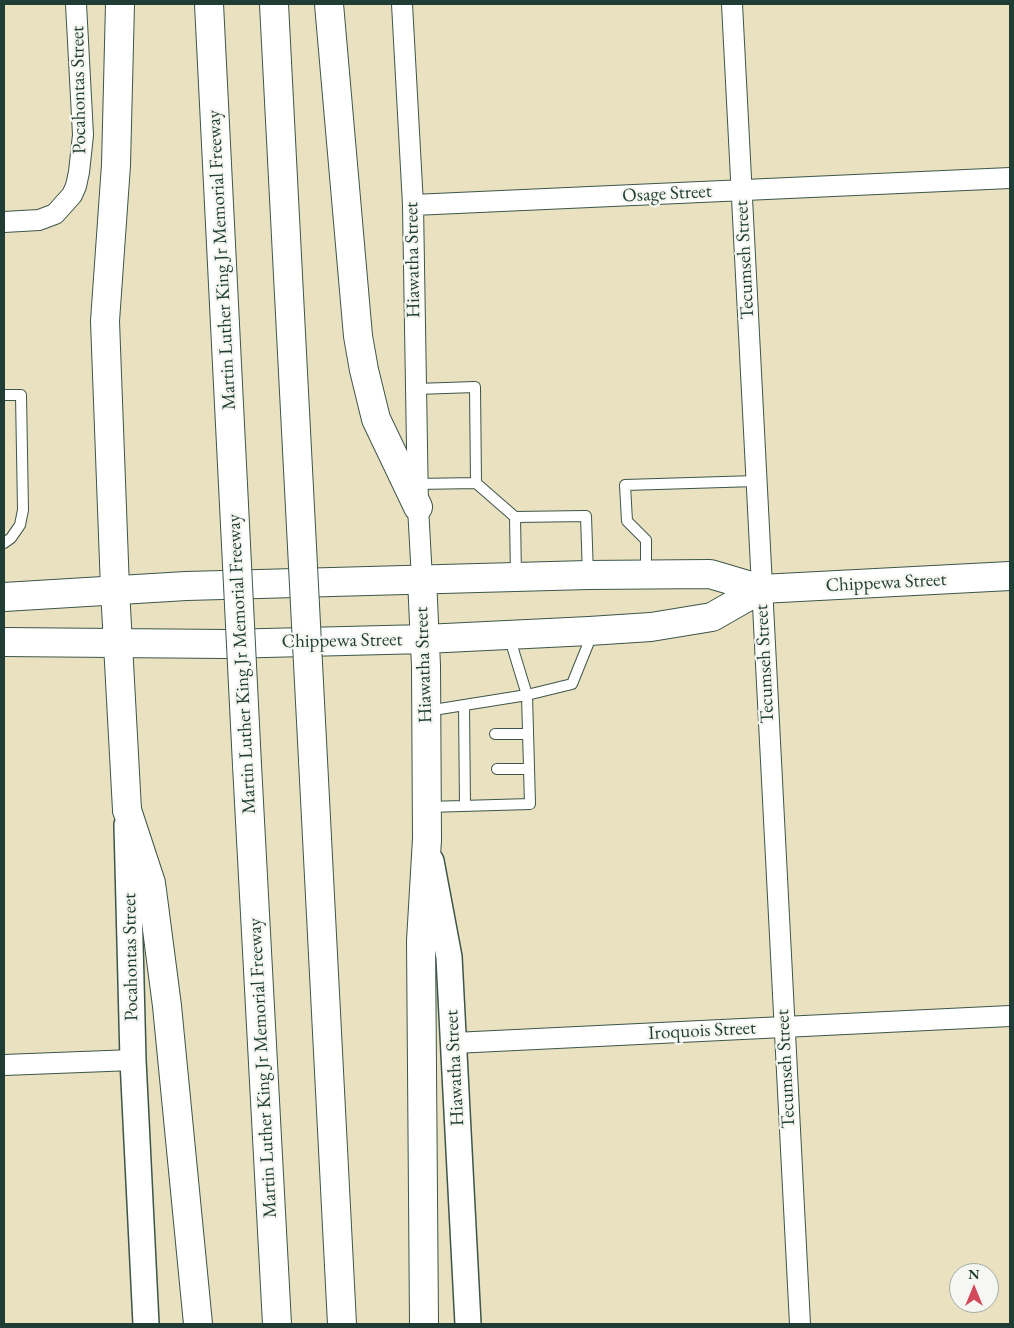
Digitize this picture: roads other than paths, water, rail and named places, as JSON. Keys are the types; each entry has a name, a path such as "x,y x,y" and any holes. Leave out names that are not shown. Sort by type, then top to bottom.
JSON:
{"main road":[{"name":"Pocahontas Street","path":"120,4 116,165 105,321 117,643 127,810"},
{"name":"Martin Luther King Jr Memorial Freeway","path":"209,4 277,1324"},
{"path":"274,4 342,1324"},
{"path":"328,4 357,328 364,370 376,419 417,496"},
{"name":"Chippewa Street","path":"4,597 186,586 588,575 710,574 761,589 1010,576"},
{"name":"Hiawatha Street","path":"422,579 427,839"},
{"name":"Chippewa Street","path":"4,642 225,644 424,640 651,627 712,617 761,589"},
{"path":"127,810 151,883 167,1006 198,1324"},
{"path":"424,1324 420,941 427,839"}],"street":[{"name":"Pocahontas Street","path":"4,222 47,218 55,214 72,195 79,172 83,135 76,4"},
{"name":"Hiawatha Street","path":"402,4 413,205 417,496 422,579"},
{"name":"Tecumseh Street","path":"732,4 800,1324"},
{"name":"Osage Street","path":"413,205 1010,178"},
{"name":"Pocahontas Street","path":"127,810 133,1060 146,1324"},
{"name":"Hiawatha Street","path":"427,839 449,957 468,1324"},
{"name":"Iroquois Street","path":"454,1043 1010,1016"},
{"path":"4,1065 133,1060"}],"lane":[{"path":"416,389 474,387 476,483 515,517 586,516 588,575"},
{"path":"4,395 21,395 24,510 20,525 11,538 4,543"},
{"path":"646,575 646,540 627,521 626,485 756,481"},
{"path":"417,496 476,483"},
{"path":"515,517 516,577"},
{"path":"426,711 527,695 572,684 593,631"},
{"path":"427,806 530,804 527,695 509,635"},
{"path":"464,705 468,734 469,769 465,806"},
{"path":"495,734 528,734"},
{"path":"496,769 529,769"}]}
